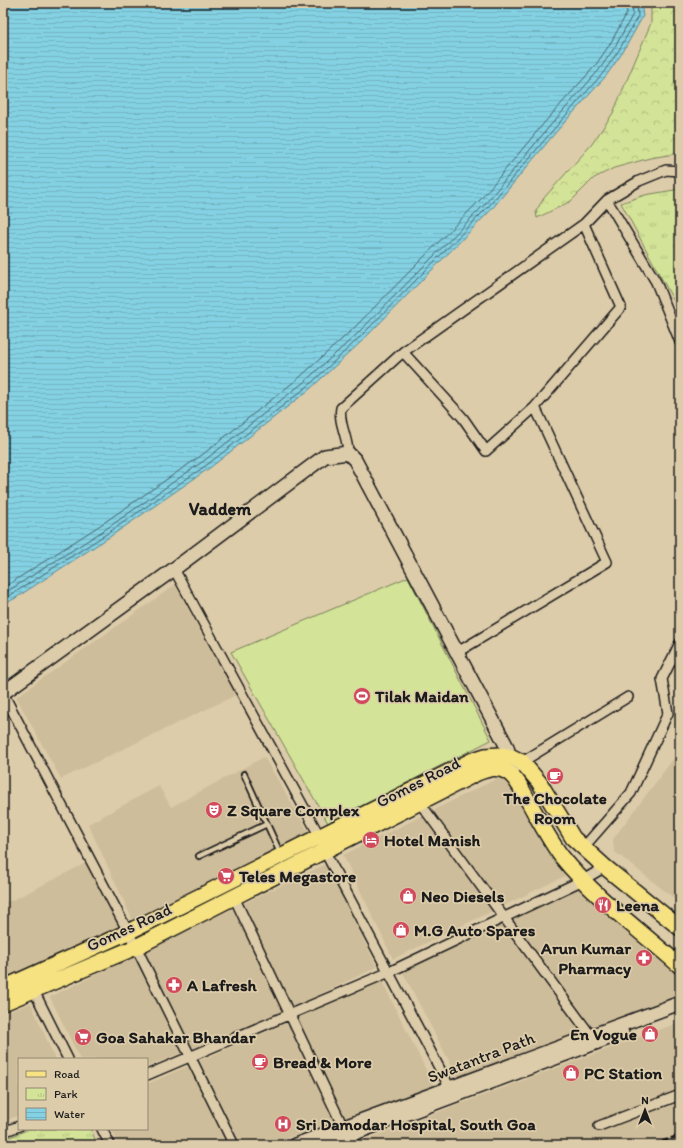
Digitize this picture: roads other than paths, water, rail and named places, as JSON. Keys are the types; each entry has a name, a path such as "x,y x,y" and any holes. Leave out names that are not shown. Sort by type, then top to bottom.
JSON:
{"main road":[{"name":"Gomes Road","path":"3,988 31,984 136,947 234,897 322,844 473,760 485,756 516,759"},
{"path":"516,759 539,782 573,838 605,867 680,928"},
{"name":"Gomes Road","path":"3,1003 31,984 128,932 281,856 322,844 420,803 488,769 501,768 509,773"},
{"path":"509,773 519,784 561,856 606,904 680,966"}],"street":[{"path":"516,759 507,746 456,652 355,460 348,453 348,443 339,416 340,408 403,352 584,224 607,200 639,181 666,170 680,171"},
{"path":"607,200 656,282 680,342"},
{"path":"403,352 463,418 486,451 535,407 621,307 584,224"},
{"path":"456,652 607,562 535,407"},
{"path":"234,1145 136,947 3,693 174,569 325,456 348,453"},
{"path":"174,569 322,844 387,973 452,1093"},
{"path":"583,848 631,793 668,713 662,678 680,643"},
{"path":"509,773 516,759 628,697"},
{"path":"420,803 593,1038"},
{"path":"148,1075 387,973 583,880 605,867"},
{"path":"234,897 345,1132"},
{"path":"31,984 68,1058"},
{"name":"Swatantra Path","path":"295,1145 345,1132 452,1093 680,1002"},
{"name":"Swatantra Path","path":"593,1038 680,1011"},
{"path":"599,1126 680,1095"},
{"path":"3,1132 18,1126"},
{"path":"102,1130 110,1145"},
{"name":"Swatantra Path","path":"323,1145 345,1132"}],"lane":[{"path":"244,774 281,856"},
{"path":"199,856 267,824"}],"water":[{"path":"3,3 641,3 643,16 623,52 606,76 556,132 491,210 362,341 310,389 211,467 111,536 14,599 3,604"}],"railway":[{"path":"654,1145 680,1135"}],"place":[{"name":"Tilak Maidan","path":"362,696"},
{"name":"The Chocolate Room","path":"555,776"},
{"name":"Z Square Complex","path":"214,810"},
{"name":"Hotel Manish","path":"371,840"},
{"name":"Teles Megastore","path":"226,876"},
{"name":"Neo Diesels","path":"408,896"},
{"name":"Leena","path":"603,905"},
{"name":"M.G Auto Spares","path":"401,930"},
{"name":"Arun Kumar Pharmacy","path":"644,958"},
{"name":"A Lafresh","path":"174,985"},
{"name":"En Vogue","path":"650,1034"},
{"name":"Goa Sahakar Bhandar","path":"83,1037"},
{"name":"Bread & More","path":"260,1062"},
{"name":"PC Station","path":"571,1073"},
{"name":"Sri Damodar Hospital, South Goa","path":"283,1124"}],"district":[{"name":"Vaddem","path":"220,509"}]}
